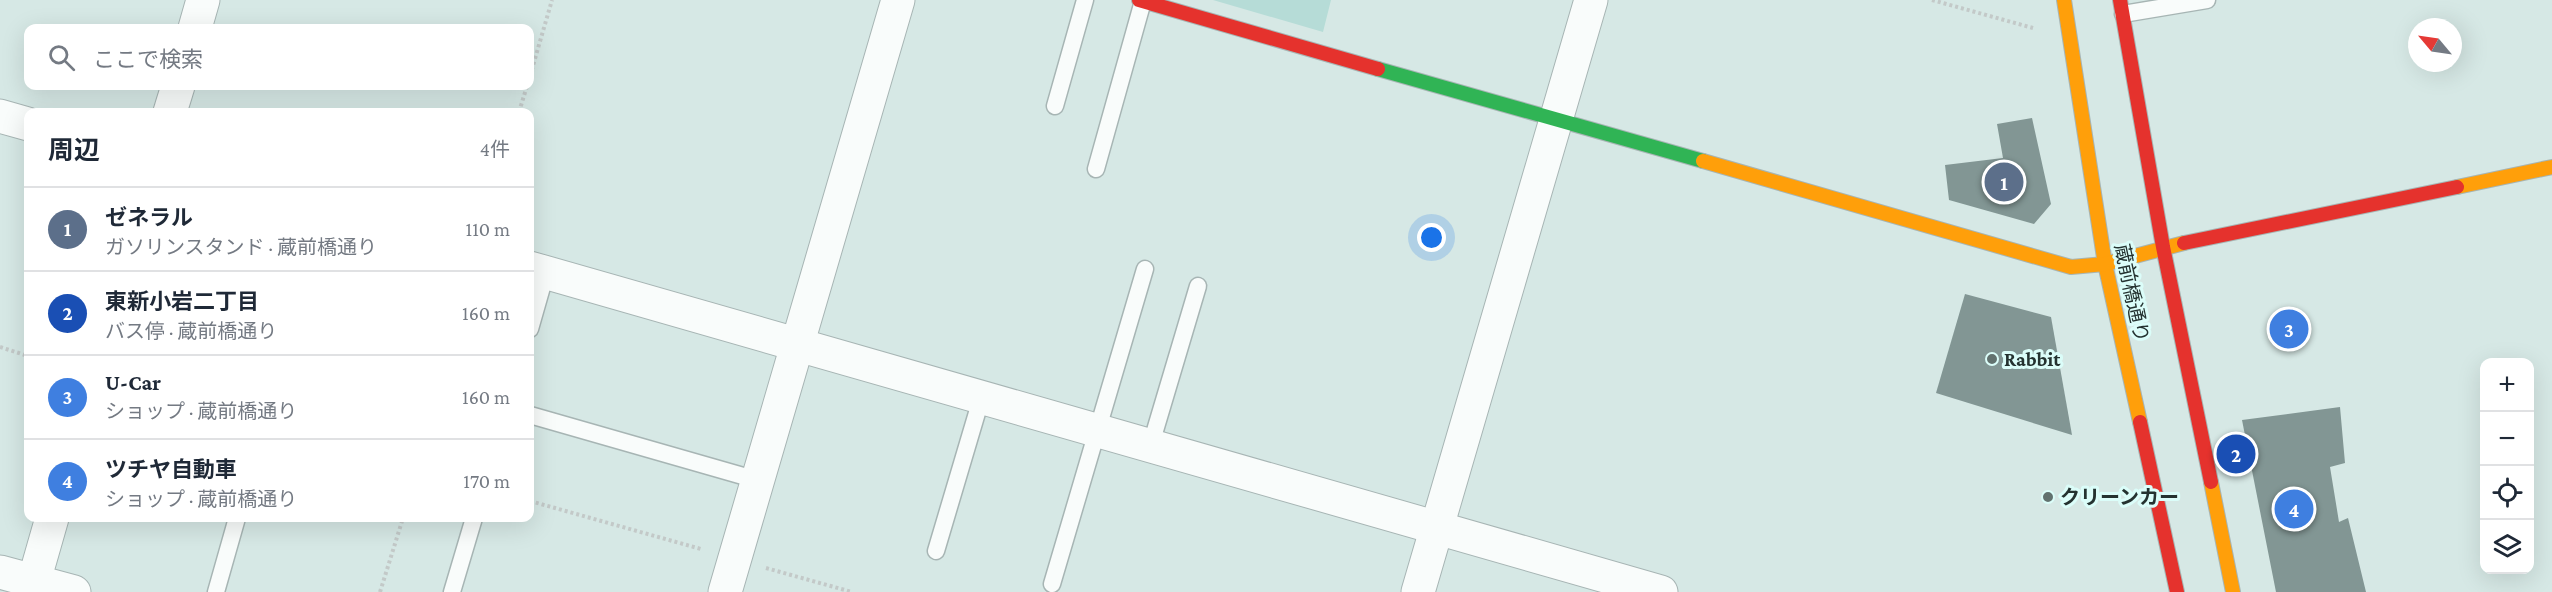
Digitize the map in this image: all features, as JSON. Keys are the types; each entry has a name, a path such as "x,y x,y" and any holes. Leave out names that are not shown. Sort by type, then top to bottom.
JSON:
{"street":[{"path":"196,24 203,0"},
{"path":"725,592 898,0"},
{"path":"1418,592 1591,0"},
{"name":"蔵前橋通り","path":"2064,0 2105,264 2177,592"},
{"path":"1141,1 2071,267 2105,264 2163,247 2552,167"},
{"name":"蔵前橋通り","path":"2122,7 2163,247 2233,592"},
{"path":"171,108 177,90"},
{"path":"0,116 24,123"},
{"path":"538,271 1151,444 1661,592"},
{"path":"34,581 51,522"},
{"path":"0,572 74,592"}],"lane":[{"path":"1055,106 1085,0"},
{"path":"2122,7 2207,0"},
{"path":"1096,170 1141,1"},
{"path":"1052,584 1145,269"},
{"path":"534,300 538,271"},
{"path":"1151,444 1198,286"},
{"path":"936,551 982,396"},
{"path":"534,416 757,480"},
{"path":"216,592 236,522"},
{"path":"452,592 473,522"}],"path":[{"path":"534,62 552,0"},
{"path":"1932,0 2038,30 2068,32"},
{"path":"520,108 526,90"},
{"path":"0,347 24,355"},
{"path":"534,502 852,592"},
{"path":"380,592 402,522"}],"shaded area":[{"path":"1213,0 1331,0 1323,32"}],"building":[{"path":"2032,118 2051,204 2034,224 1949,200 1945,165 2003,158 1997,124"},
{"path":"1965,294 2051,317 2072,435 1936,393"},
{"path":"2340,407 2345,463 2330,467 2339,522 2348,518 2366,592 2276,592 2242,420"}],"traffic: fast":[{"path":"1378,69 1703,161"}],"traffic: slow":[{"path":"2064,0 2105,264 2140,422"},
{"path":"1703,161 2071,267 2105,264 2184,243"},
{"path":"2457,187 2552,167"},
{"path":"2211,482 2233,592"}],"traffic: jam":[{"path":"1139,0 1378,69"},
{"path":"2120,0 2163,247 2211,482"},
{"path":"2184,243 2457,187"},
{"path":"2140,422 2177,592"}],"place":[{"name":"ゼネラル","path":"2004,182"},
{"name":"U-Car","path":"2289,329"},
{"name":"Rabbit","path":"1992,359"},
{"name":"東新小岩二丁目","path":"2236,454"},
{"name":"クリーンカー","path":"2048,497"},
{"name":"ツチヤ自動車","path":"2294,509"}]}
